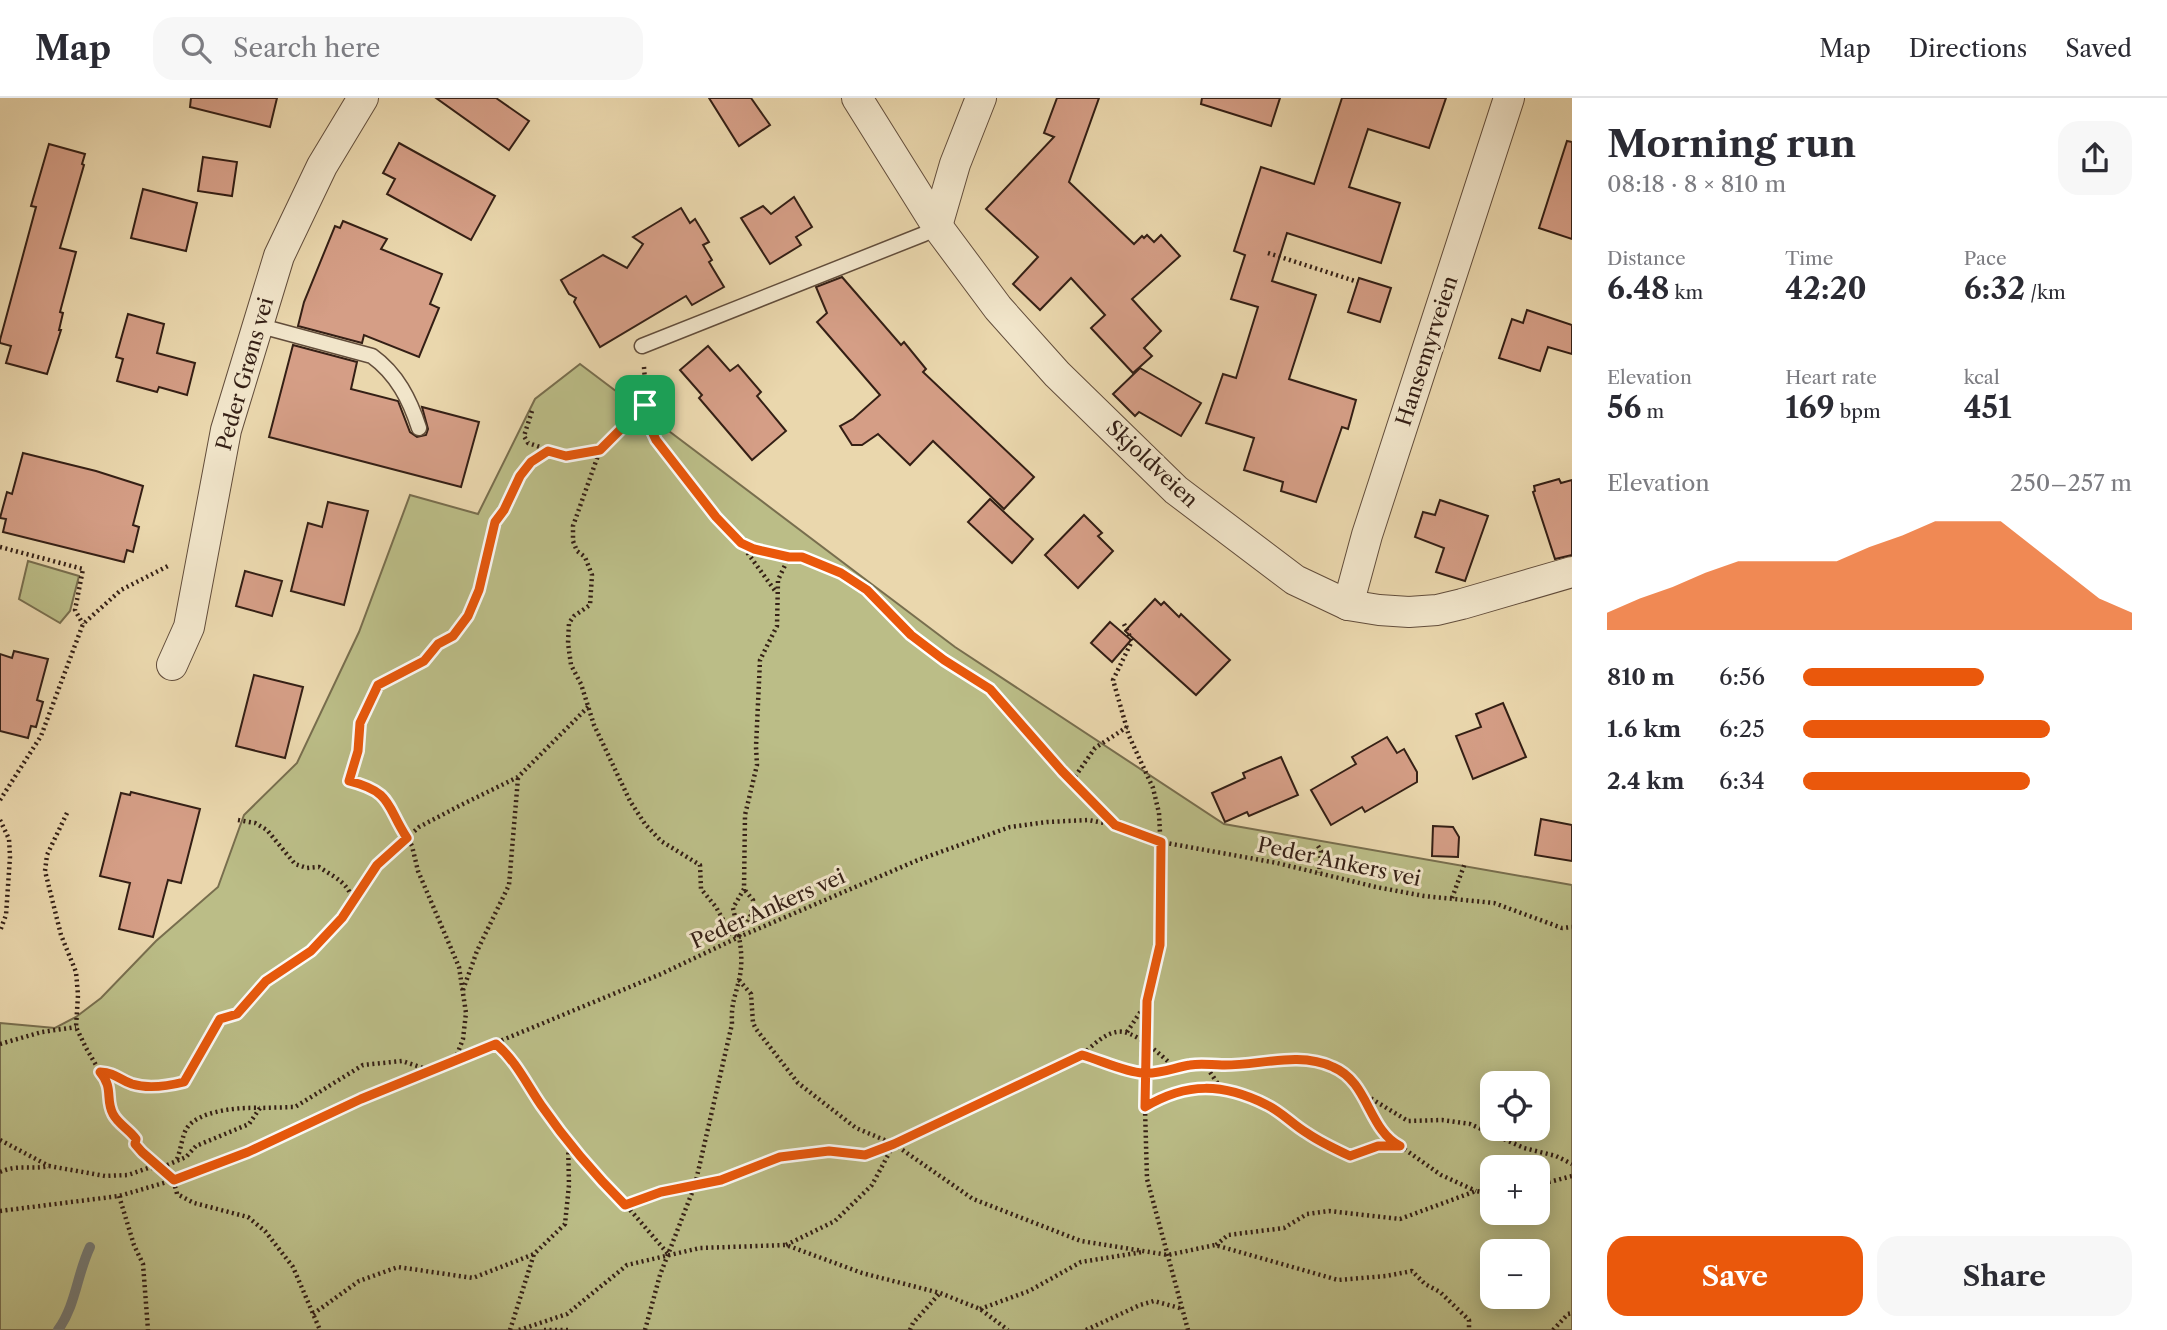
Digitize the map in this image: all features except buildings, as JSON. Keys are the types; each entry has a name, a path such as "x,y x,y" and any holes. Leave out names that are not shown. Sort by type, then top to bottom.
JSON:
{"street":[{"name":"Peder Grøns vei","path":"172,665 188,627 226,430 279,256 322,166 363,98"},
{"name":"Skjoldveien","path":"856,98 937,226 998,308 1048,364 1177,490 1295,580 1348,605 1379,610 1437,610 1572,572"},
{"path":"937,226 955,164 981,98"},
{"name":"Hansemyrveien","path":"1348,605 1367,535 1508,98"}],"lane":[{"path":"642,346 923,234 937,226"},
{"path":"257,325 372,356 384,364 401,388 412,407 419,428"}],"path":[{"path":"1268,253 1358,282"},
{"path":"642,346 645,405 648,423 656,440 716,517 741,543 776,592"},
{"path":"645,405 600,450 573,526 573,541 585,557 592,575 590,605 569,623 571,665 589,706 594,726 637,813 661,841 700,865 701,889 716,907 731,934 739,937"},
{"path":"532,411 524,436 528,443 566,456 600,450"},
{"path":"455,1060 463,1039 466,1013 459,967 439,926 407,838 385,797 364,785 349,781 358,751 360,723 378,685 424,661 438,644 453,636 468,616 479,590 495,522 531,462 548,451"},
{"path":"0,800 41,736 83,624 121,590 155,571 185,559 206,542"},
{"path":"741,543 754,549 789,557 802,557 841,573 867,590 911,635 990,689 1115,825"},
{"path":"0,547 83,569 75,610 83,624"},
{"path":"645,1330 660,1275 695,1185 732,1024 731,1005 741,964 733,908 744,889 746,815 757,765 760,660 777,626 776,592 780,571 789,557"},
{"path":"1124,624 1132,641 1113,680 1126,727 1153,788 1159,813 1161,842 1160,945 1147,1001 1148,1045 1144,1073 1147,1179 1188,1330"},
{"path":"100,1072 114,1073 132,1084 167,1087 184,1082 220,1019 237,1014 266,981 311,951 342,918 377,865 419,827 518,777 589,706"},
{"path":"1072,781 1095,748 1126,727"},
{"path":"463,990 477,951 509,885 518,777"},
{"path":"67,813 47,855 45,871 61,935 76,972 79,995 76,1027 107,1080 112,1114 132,1132 136,1139 135,1144 142,1152 174,1180 177,1194 194,1203 248,1217 265,1231 293,1267 320,1330"},
{"path":"0,820 9,839 10,857 6,915 0,930"},
{"path":"238,820 255,823 267,830 295,864 303,868 319,867 347,886 352,893 352,902"},
{"name":"Peder Ankers vei","path":"0,1211 119,1196 174,1180 248,1152 361,1099 662,974 739,937 918,860 1010,827 1088,820 1115,825 1161,842 1277,863 1424,896 1494,903 1562,928 1572,927"},
{"path":"1319,873 1321,847"},
{"path":"1452,898 1465,863"},
{"path":"739,937 751,915 753,900 744,889"},
{"path":"739,980 751,994 753,1023 756,1029 798,1083 856,1128 894,1144 973,1199 1081,1241 1168,1255 1215,1245 1228,1235 1284,1228 1307,1214 1329,1211 1400,1219 1476,1191"},
{"path":"1127,1032 1147,1001"},
{"path":"0,1044 42,1032 76,1027"},
{"path":"625,1205 661,1192 721,1180 780,1157 829,1151 865,1155 894,1144 1082,1055 1103,1038 1116,1032 1127,1032 1148,1045 1175,1068"},
{"path":"496,1044 509,1055 588,1168 669,1255"},
{"path":"1082,1055 1144,1073 1204,1063 1224,1065 1310,1060 1334,1067 1348,1077 1362,1093 1387,1140 1441,1175 1480,1192"},
{"path":"177,1160 187,1128 196,1120 216,1111 246,1107 295,1107 363,1065 402,1061 430,1071"},
{"path":"1204,1063 1220,1087"},
{"path":"1145,1107 1166,1094 1220,1087 1269,1105 1307,1133 1350,1156 1378,1146 1400,1146"},
{"path":"1362,1093 1408,1121 1442,1120 1470,1124 1524,1148 1572,1164"},
{"path":"0,1140 49,1166 105,1177 128,1175 148,1168 160,1168 186,1157 196,1146 248,1124 260,1108"},
{"path":"313,1314 359,1281 398,1268 473,1278 534,1254 565,1224 569,1185 568,1142"},
{"path":"786,1245 835,1221 872,1185 894,1144"},
{"path":"0,1172 22,1166 49,1166"},
{"path":"1550,1182 1571,1178"},
{"path":"119,1196 134,1245 144,1264 148,1330"},
{"path":"519,1330 566,1314 628,1265 700,1248 786,1245 862,1273 940,1293 980,1309 1008,1330"},
{"path":"1215,1245 1338,1280 1412,1271 1424,1284 1440,1292 1469,1320 1469,1330"},
{"path":"980,1309 1029,1291 1080,1262 1147,1251"},
{"path":"510,1330 534,1254"},
{"path":"911,1330 913,1323 940,1293"},
{"path":"1086,1330 1154,1301 1183,1309"},
{"path":"561,1329 566,1314"},
{"path":"1553,1330 1568,1314 1572,1314"},
{"path":"544,1330 568,1330"}],"green space":[{"path":"580,364 955,647 1224,824 1572,885 1572,1330 0,1330 0,1023 55,1028 76,1017 101,998 156,941 218,887 244,815 297,763 359,632 410,495 478,514 535,399"},
{"path":"28,561 79,576 70,611 60,623 19,599"}],"waterway":[{"path":"58,1330 73,1300 90,1247"}],"route":[{"path":"645,405 600,450 566,456 560,452 548,451 531,462 520,476 504,510 495,522 479,590 468,616 453,636 438,644 424,661 378,685 360,723 358,751 349,781 364,785 385,797 407,838 377,865 342,918 311,951 266,981 237,1014 220,1019 184,1082 167,1087 132,1084 114,1073 100,1072 107,1080 110,1090 112,1114 132,1132 136,1139 135,1144 142,1152 174,1180 248,1152 361,1099 496,1044 509,1055 588,1168 625,1205 661,1192 721,1180 780,1157 829,1151 865,1155 894,1144 1082,1055 1144,1073 1204,1063 1224,1065 1310,1060 1334,1067 1348,1077 1362,1093 1387,1140 1400,1146 1378,1146 1350,1156 1307,1133 1269,1105 1220,1087 1166,1094 1145,1107 1144,1073 1148,1045 1147,1001 1160,945 1161,842 1115,825 1062,771 990,689 911,635 867,590 841,573 802,557 789,557 754,549 741,543 716,517 656,440 648,423 645,405"}]}
